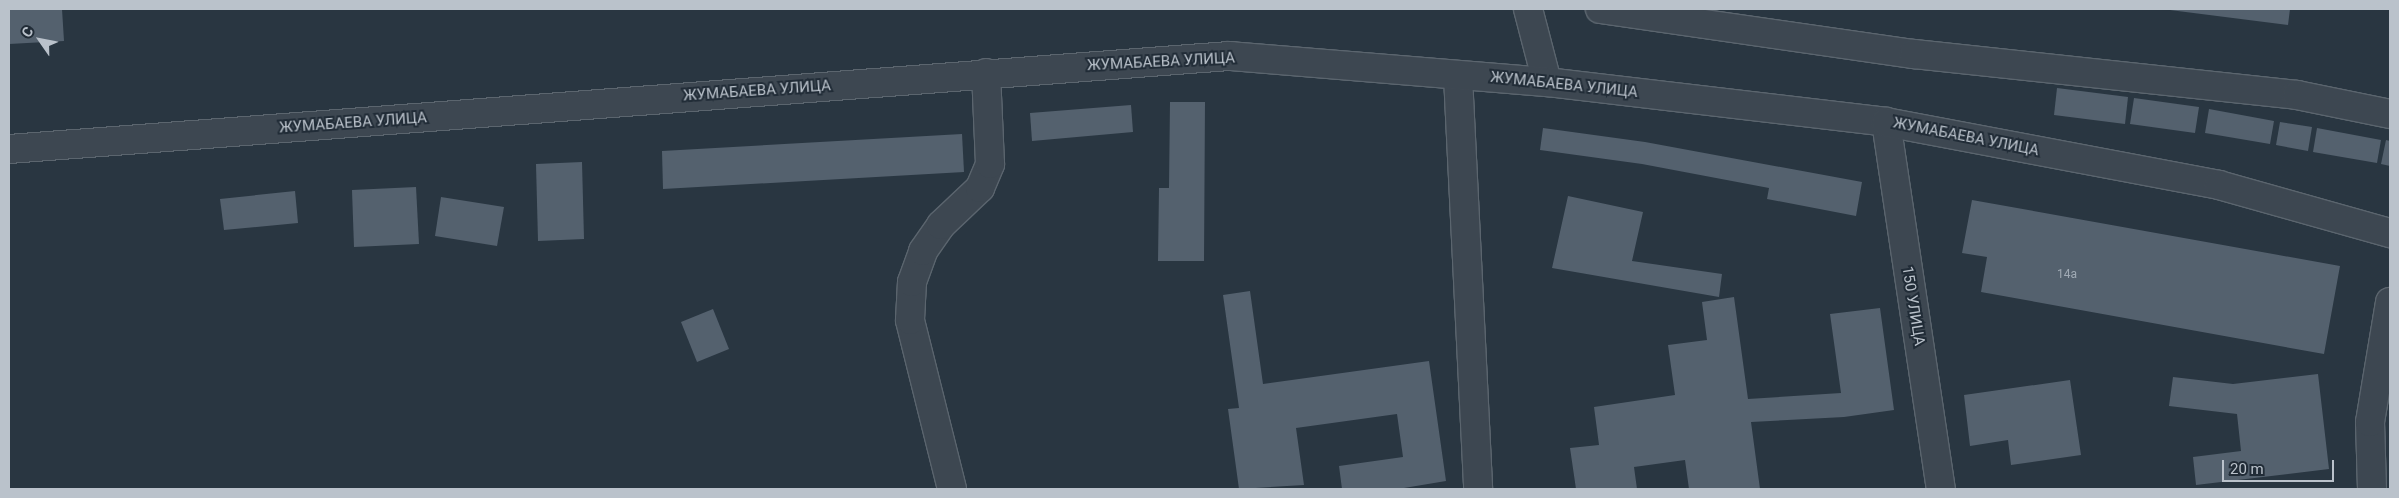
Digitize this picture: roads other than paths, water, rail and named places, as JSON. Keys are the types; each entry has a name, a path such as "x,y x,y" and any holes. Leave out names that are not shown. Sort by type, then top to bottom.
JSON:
{"street":[{"path":"1528,9 1548,82"},
{"path":"1600,9 1914,54 2297,94 2390,114"},
{"name":"ЖУМАБАЕВА УЛИЦА","path":"9,150 986,73 1230,56 1548,82 1886,122 2219,185 2390,233"},
{"path":"952,489 910,320 912,282 923,251 941,226 980,188 990,164 986,73"},
{"path":"1458,76 1478,489"},
{"name":"150 УЛИЦА","path":"1886,122 1941,489"},
{"path":"2372,489 2370,422 2390,302"}]}
